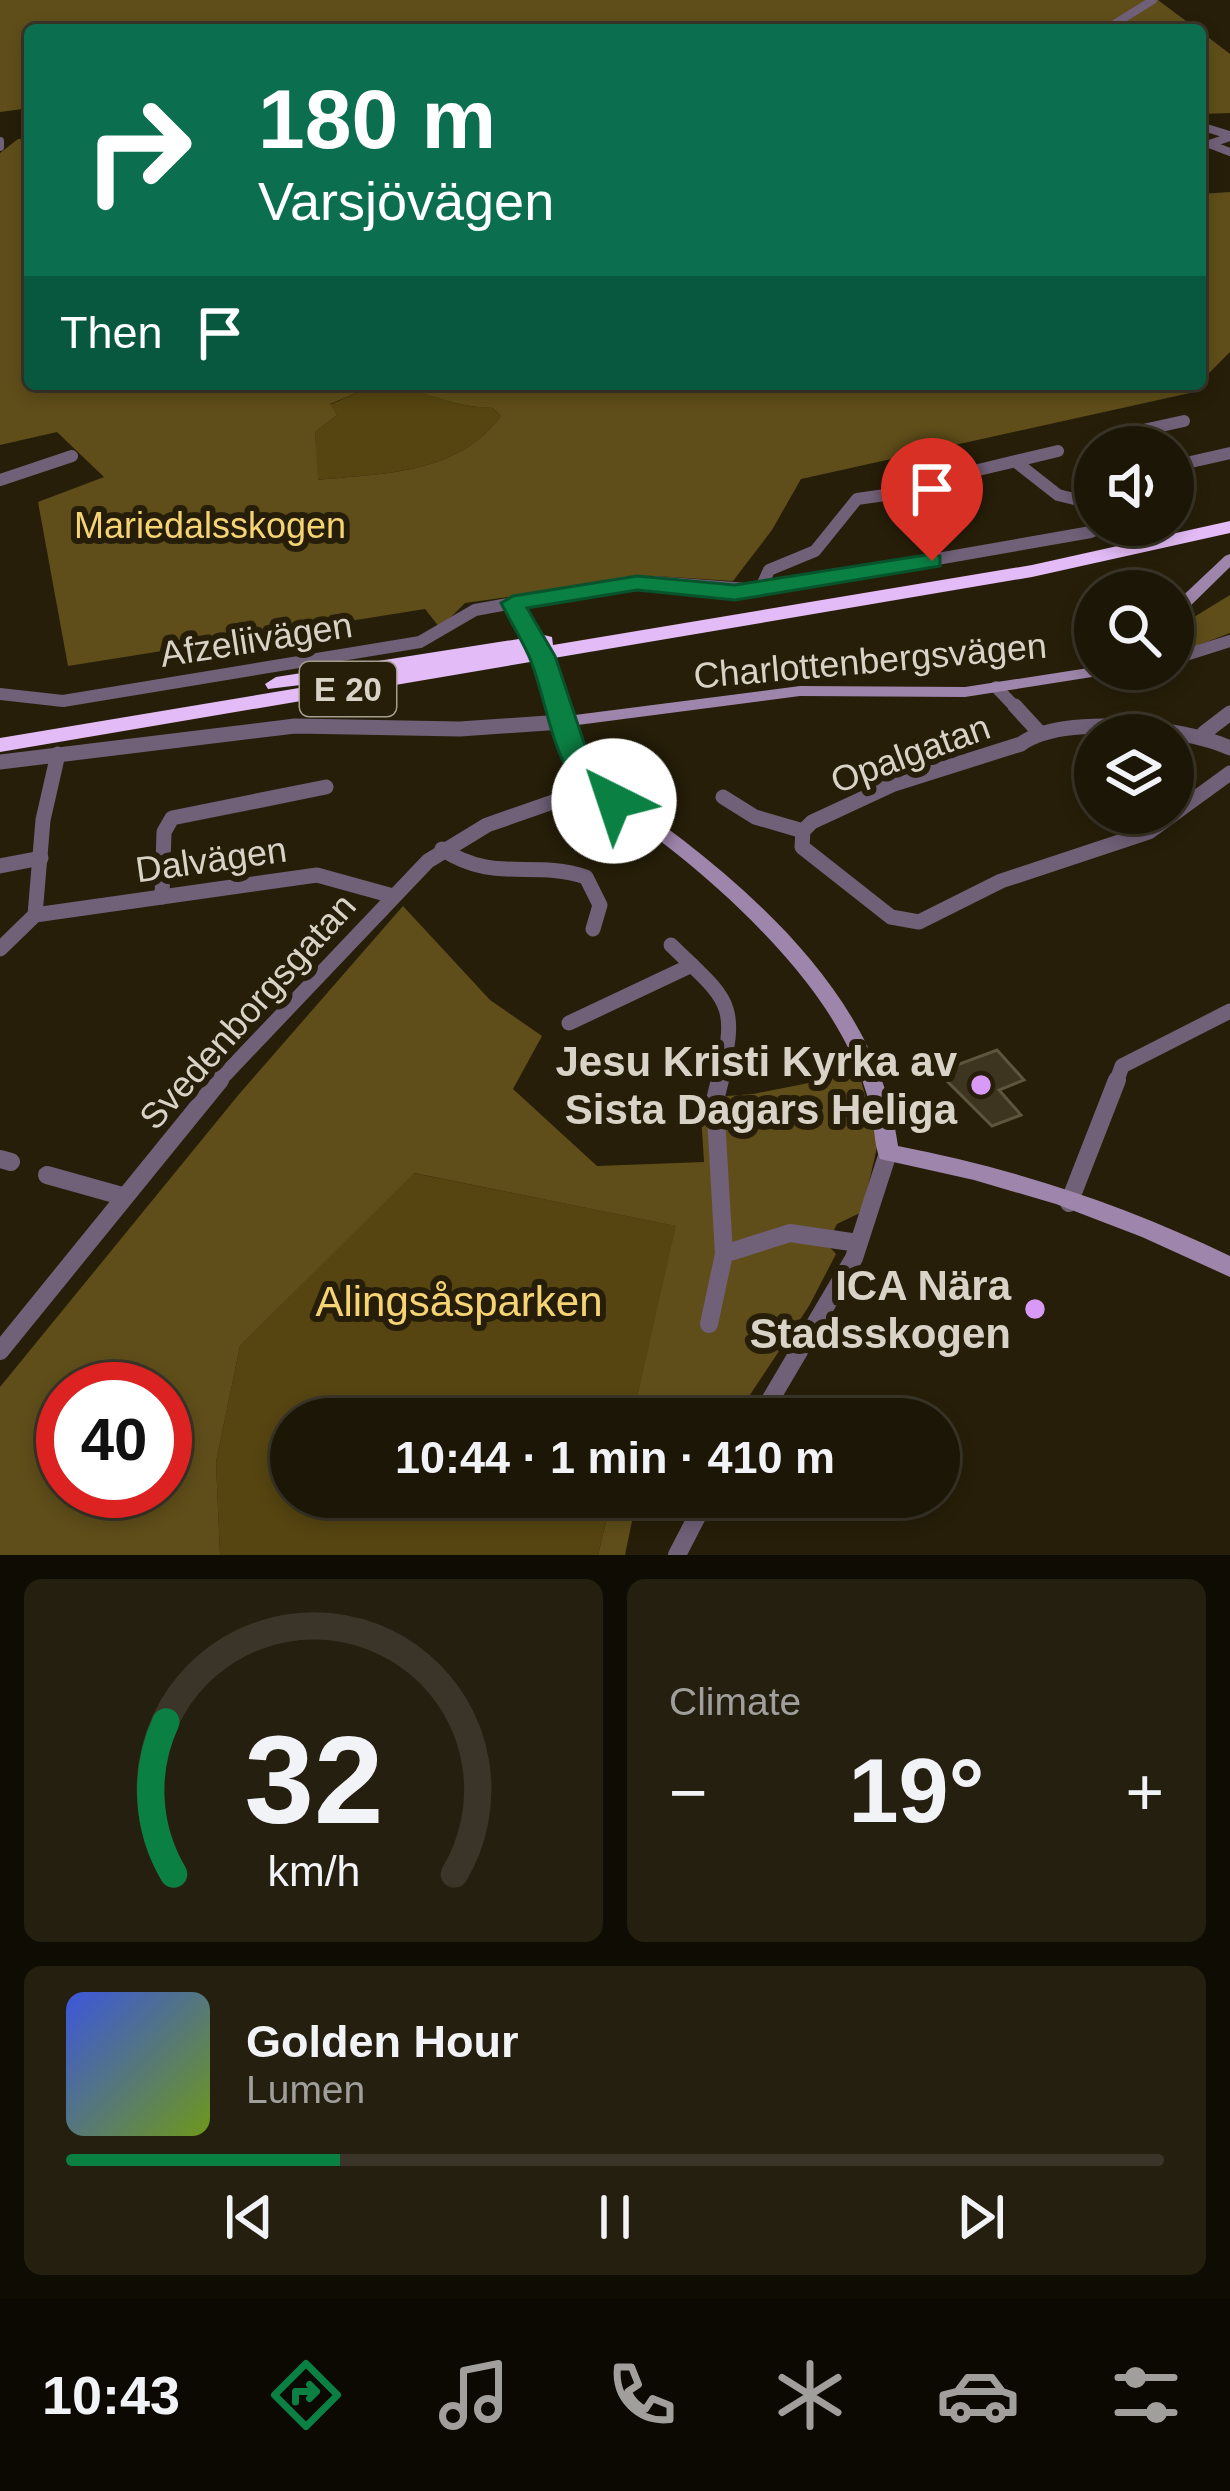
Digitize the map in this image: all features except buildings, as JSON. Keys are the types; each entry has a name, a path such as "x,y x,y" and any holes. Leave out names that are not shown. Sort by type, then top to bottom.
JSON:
{"highway":[{"name":"E 20","path":"0,745 1080,551 1230,516"},
{"name":"E 20","path":"0,731 1032,572 1230,527"}],"street":[{"path":"1116,24 1153,0"},
{"path":"1230,136 1210,144 1230,152"},
{"path":"1165,426 1184,421"},
{"path":"974,471 1058,451"},
{"path":"1194,459 1230,453"},
{"path":"0,479 72,456"},
{"path":"1016,462 1058,495 1074,499"},
{"path":"760,590 769,570 820,547 857,499 892,494"},
{"name":"Afzeliivägen","path":"0,694 63,700 420,642 475,610 637,583 760,590 1074,535"},
{"path":"1194,594 1230,560"},
{"path":"513,603 539,650 579,767 596,787 736,895 812,981 871,1066 887,1119 888,1153 881,1188 858,1244 771,1398"},
{"path":"1194,652 1230,641"},
{"name":"Charlottenbergsvägen","path":"562,722 800,691 938,694 1074,675"},
{"name":"Opalgatan","path":"996,688 1038,730 1106,733 1168,725 1204,734 1230,748"},
{"path":"1204,734 1230,713"},
{"path":"0,762 295,726 460,729 562,722"},
{"name":"Opalgatan","path":"723,797 755,817 803,831 894,784 1022,744 1038,730"},
{"path":"0,949 35,915 43,820 58,754"},
{"name":"Opalgatan","path":"803,831 802,847 811,856 891,917 919,922 1001,881 1149,832 1230,773"},
{"path":"162,897 164,832 172,818 326,787"},
{"name":"Svedenborgsgatan","path":"0,1351 122,1196 265,1029 442,849 514,813 596,787"},
{"path":"442,849 485,874 560,868 586,877 600,905 593,929"},
{"path":"0,866 41,859"},
{"name":"Dalvägen","path":"35,915 317,875 393,896"},
{"path":"671,945 730,1012 732,1034 715,1100 724,1254 709,1324"},
{"path":"568,1023 692,965"},
{"path":"1069,1203 1122,1066 1230,1011"},
{"path":"888,1153 949,1165 1069,1203 1178,1241 1230,1267"},
{"path":"47,1175 122,1196"},
{"path":"724,1254 748,1242 802,1230 858,1244"},
{"path":"677,1555 696,1518"}],"green space":[{"path":"0,0 1158,0 1190,24 24,24 24,109 0,112"},
{"path":"1206,36 1230,54 1230,113 1206,114"},
{"name":"Mariedalsskogen","path":"18,139 24,139 24,390 364,390 330,404 337,415 315,432 318,480 393,472 441,460 463,450 501,416 493,408 409,390 1193,390 801,479 772,530 733,581 656,576 465,603 440,628 425,609 68,666 38,502 104,477 57,432 0,445 0,153"},
{"path":"1230,192 1230,352 1206,376 1206,194"},
{"path":"364,390 409,390 493,408 501,416 463,450 441,460 393,472 317,480 315,432 337,415 329,405"},
{"path":"1230,595 1230,633 1194,647 1194,617"},
{"path":"403,906 490,1000 542,1036 513,1089 597,1166 704,1162 700,1098 753,1094 859,1073 878,1143 862,1212 837,1224 827,1244 836,1254 809,1306 748,1398 637,1398 676,1226 414,1173 240,1346 216,1462 220,1555 0,1555 0,1387 240,1093"},
{"name":"Alingsåsparken","path":"413,1173 677,1226 637,1398 270,1398 270,1518 607,1518 598,1555 220,1555 216,1462 240,1346"},
{"path":"607,1518 633,1518 625,1555 598,1555"}],"place":[{"name":"Jesu Kristi Kyrka av Sista Dagars Heliga","path":"981,1085"},
{"name":"ICA Nära Stadsskogen","path":"1035,1309"}],"route":[{"path":"614,801 579,767 542,656 513,603 654,582 735,592 932,561"}]}
